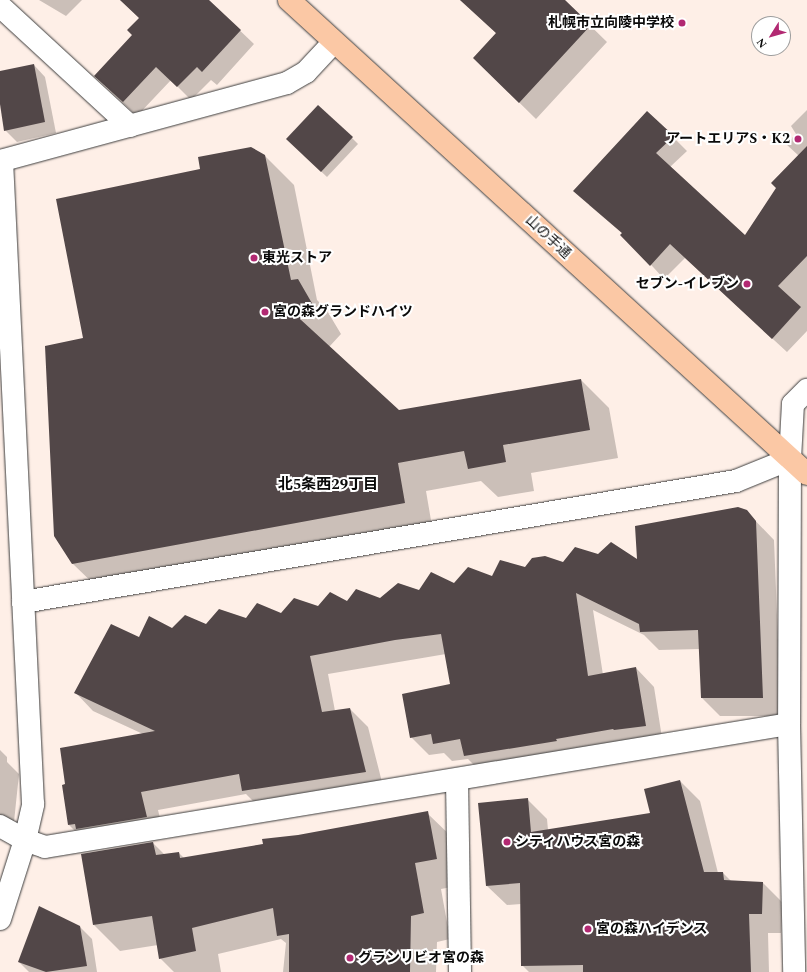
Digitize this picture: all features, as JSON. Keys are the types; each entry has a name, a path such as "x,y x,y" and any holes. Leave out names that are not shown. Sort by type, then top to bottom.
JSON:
{"main road":[{"name":"山の手通","path":"289,0 807,474"}],"street":[{"path":"0,6 130,126"},
{"path":"0,919 25,840 33,804 1,161 287,83 306,72 334,42"},
{"path":"794,972 789,724 790,459 793,404 807,390"},
{"path":"24,602 736,481 790,459"},
{"path":"0,826 25,840 45,848 789,724"},
{"path":"457,780 460,972"}],"building":[{"path":"120,0 209,0 241,30 202,72 197,67 177,87 156,67 123,102 94,76 132,35 127,30 139,18"},
{"path":"460,0 565,0 591,25 519,103 473,58 496,33"},
{"path":"34,64 45,122 4,131 0,104 0,71"},
{"path":"318,105 353,137 321,172 286,139"},
{"path":"647,111 674,136 656,153 745,235 776,188 771,183 807,146 807,256 778,286 801,307 772,339 670,244 650,266 620,235 622,233 573,191"},
{"path":"251,147 265,155 291,280 298,279 313,305 300,319 399,410 581,379 590,430 503,445 506,462 468,469 464,451 398,463 405,503 72,564 54,536 45,346 83,338 56,199 200,169 198,157"},
{"path":"738,507 747,510 756,521 763,698 701,698 698,630 640,632 639,624 576,593 588,676 636,667 646,726 613,729 556,739 557,741 464,756 460,739 433,744 431,734 410,738 402,694 450,684 441,634 395,640 310,656 322,712 350,708 366,772 242,791 239,774 141,792 147,817 76,829 75,824 68,825 62,785 65,784 60,748 155,731 74,693 111,624 139,637 149,616 172,628 185,615 206,624 219,609 246,618 257,603 281,613 294,598 318,606 330,592 347,601 356,589 380,598 398,583 419,590 431,572 454,583 468,567 492,576 500,560 525,567 532,558 545,556 563,562 575,547 598,554 611,542 637,559 635,526"},
{"path":"680,780 704,872 723,872 724,880 763,882 762,914 749,914 751,972 583,972 583,965 521,966 520,883 486,886 478,803 528,798 531,832 650,813 644,789"},
{"path":"428,811 437,859 415,863 424,913 411,916 410,972 289,972 289,934 277,936 273,908 192,928 196,951 159,959 152,916 93,925 81,854 153,842 156,855 179,852 180,858 263,844 262,839 298,835"},
{"path":"39,906 80,926 87,966 46,972 18,962"}],"place":[{"name":"札幌市立向陵中学校","path":"682,23"},
{"name":"アートエリアS・K2","path":"798,139"},
{"name":"東光ストア","path":"254,258"},
{"name":"セブン-イレブン","path":"747,284"},
{"name":"宮の森グランドハイツ","path":"265,312"},
{"name":"シティハウス宮の森","path":"507,842"},
{"name":"宮の森ハイデンス","path":"588,929"},
{"name":"グランリビオ宮の森","path":"350,958"}],"district":[{"name":"北5条西29丁目","path":"328,485"}]}
